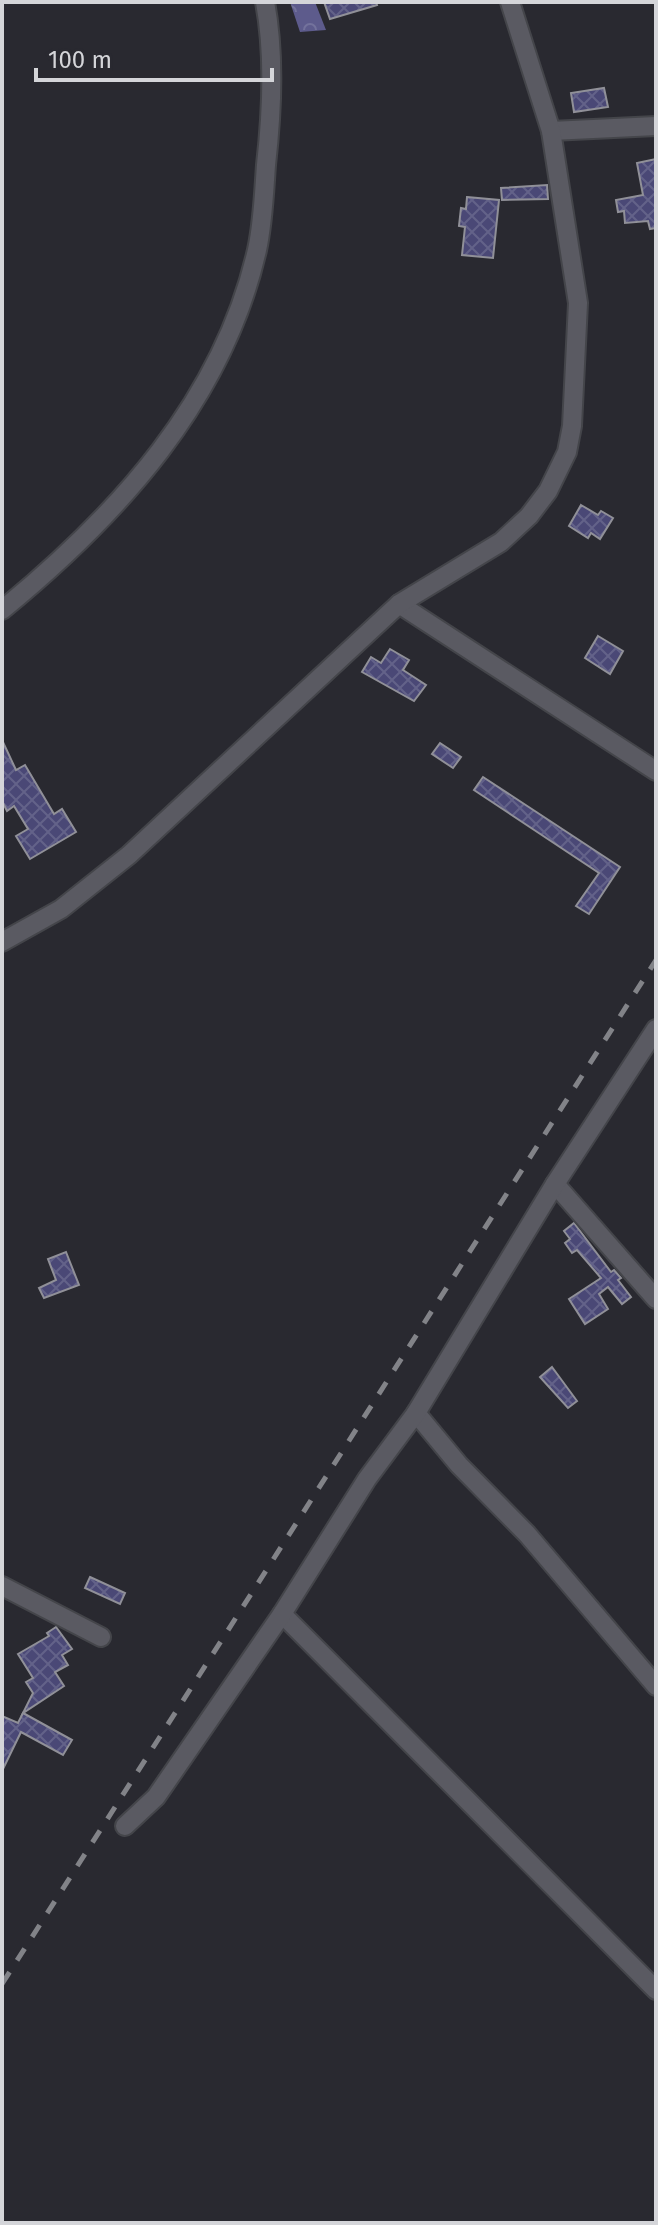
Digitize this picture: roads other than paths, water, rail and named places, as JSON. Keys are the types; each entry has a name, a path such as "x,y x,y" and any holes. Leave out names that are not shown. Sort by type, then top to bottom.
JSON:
{"street":[{"path":"2,610 132,490 194,406 236,321 257,249 273,105 265,2"},
{"path":"2,942 61,909 129,855 399,604 501,542 529,516 548,491 567,452 572,426 578,303 551,131 510,2"},
{"path":"551,131 656,126"},
{"path":"399,604 656,771"},
{"path":"125,1826 156,1797 282,1614 367,1479 416,1413 555,1184 656,1029"},
{"path":"555,1184 656,1299"},
{"path":"416,1413 459,1465 527,1534 656,1686"},
{"path":"2,1586 101,1637"},
{"path":"282,1614 656,1990"}],"railway":[{"path":"2,1984 656,960"}]}
